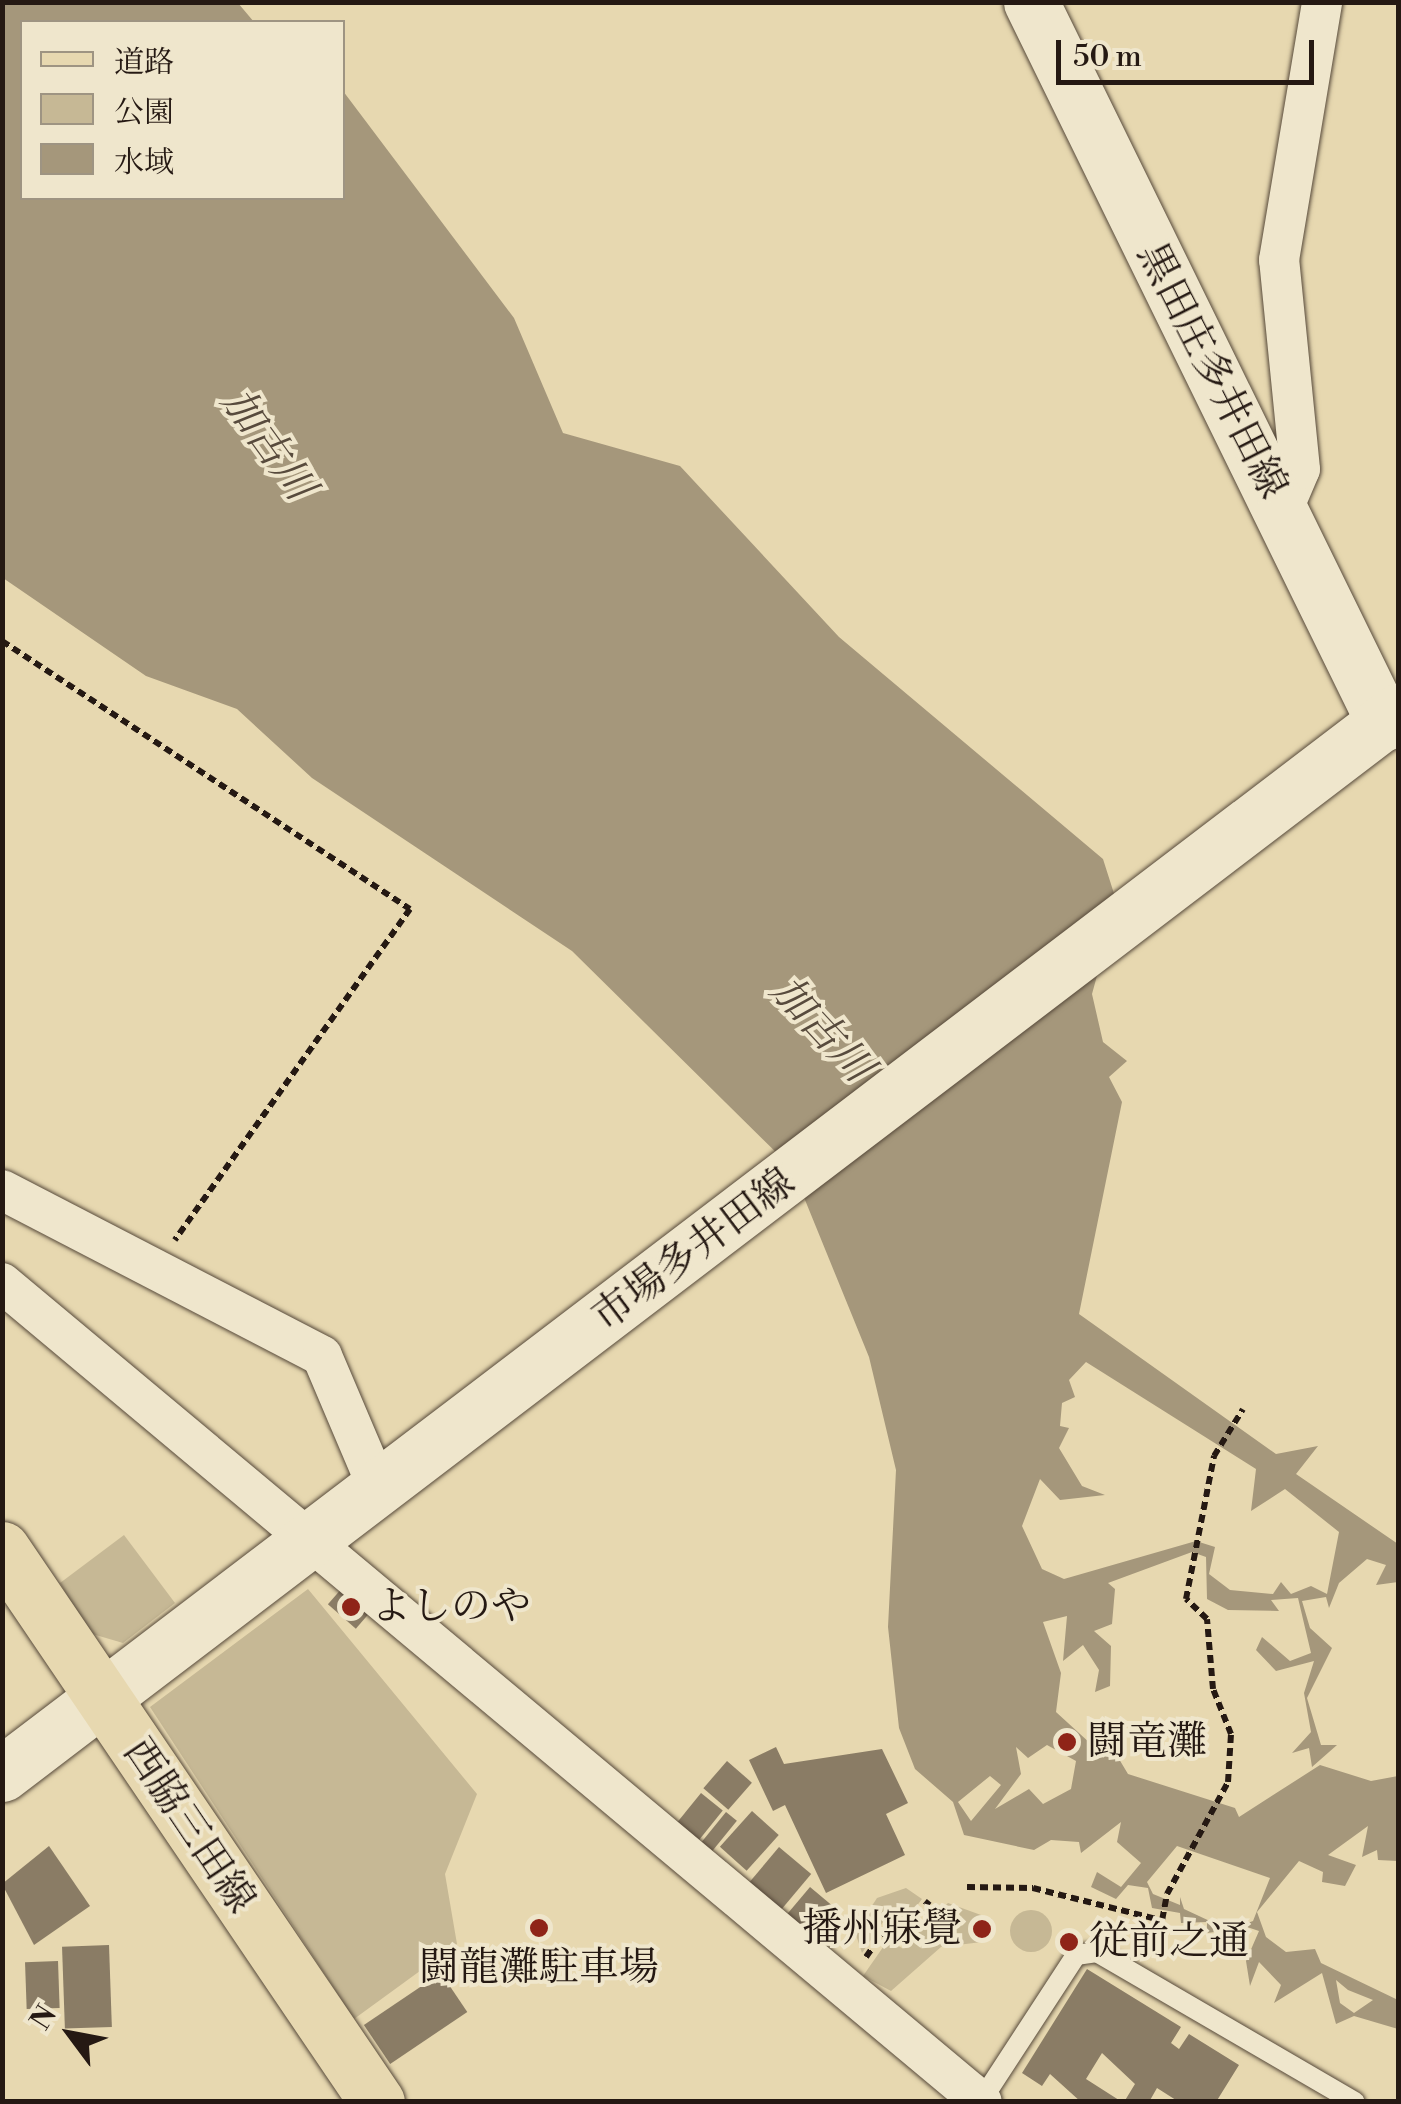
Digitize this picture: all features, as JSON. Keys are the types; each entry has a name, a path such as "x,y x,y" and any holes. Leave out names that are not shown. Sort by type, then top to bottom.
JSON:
{"main road":[{"name":"黒田庄多井田線","path":"1032,2 1394,730"},
{"name":"市場多井田線","path":"2,1774 1211,856 1394,730"},
{"name":"西脇三田線","path":"2,1549 377,2102"}],"street":[{"path":"1283,508 1300,468 1279,260 1322,2"},
{"path":"2,1190 153,1272 322,1356 378,1488"},
{"path":"2,1283 982,2101"}],"lane":[{"path":"982,2101 1076,1955 1097,1952 1356,2102"}],"path":[{"path":"2,641 410,909 153,1272"},
{"path":"966,1887 1033,1888 1164,1920 1167,1894 1222,1792 1230,1734 1214,1688 1207,1619 1186,1598 1192,1558 1202,1538 1217,1451 1243,1409"},
{"path":"845,1987 887,1927 901,1936 929,1901"}],"green space":[{"path":"124,1535 175,1603 123,1643 89,1633 60,1583"},
{"path":"308,1589 477,1794 445,1874 457,1944 354,2019 150,1707"},
{"path":"906,1888 922,1899 903,1924 887,1916 862,1953 855,1932 877,1898"},
{"path":"948,1903 992,1919 982,1942 941,1947 891,1991 863,1976 888,1940 902,1948"},
{"path":"1031,1910 1046,1916 1052,1931 1046,1946 1031,1952 1016,1946 1010,1931 1016,1916"}],"water":[{"name":"加古川","path":"2,3 238,3 252,20 20,20 20,200 345,200 345,94 514,318 563,433 680,466 839,637 1103,859 1117,903 1092,994 1103,1042 1127,1061 1109,1077 1122,1102 1079,1314 1276,1454 1318,1446 1296,1474 1398,1544 1398,1582 1376,1585 1386,1565 1367,1559 1339,1583 1329,1608 1326,1597 1302,1601 1310,1628 1332,1648 1307,1698 1321,1745 1337,1745 1312,1767 1309,1748 1292,1753 1311,1732 1304,1693 1314,1661 1276,1671 1256,1650 1262,1637 1290,1661 1311,1653 1298,1598 1271,1600 1279,1611 1228,1610 1207,1599 1206,1557 1192,1552 1108,1583 1115,1589 1112,1624 1094,1631 1111,1646 1110,1686 1095,1692 1099,1670 1083,1645 1063,1661 1067,1616 1043,1622 1061,1673 1056,1712 1103,1755 1110,1744 1128,1774 1235,1808 1239,1817 1320,1765 1371,1781 1398,1776 1398,1861 1378,1860 1377,1850 1362,1857 1368,1826 1328,1855 1356,1865 1345,1886 1322,1882 1323,1872 1299,1861 1257,1912 1266,1937 1286,1952 1315,1949 1321,1963 1398,2000 1398,2029 1354,2016 1336,2024 1322,1973 1274,2003 1281,1985 1259,1962 1250,1986 1246,1961 1259,1931 1247,1927 1241,1944 1228,1944 1222,1931 1207,1933 1207,1922 1181,1923 1180,1913 1152,1908 1148,1888 1128,1885 1116,1899 1091,1887 1097,1872 1121,1887 1141,1863 1117,1842 1121,1822 1081,1853 1079,1842 1051,1840 1034,1850 964,1835 953,1802 915,1769 899,1728 888,1627 896,1470 869,1357 792,1168 572,951 312,778 237,709 146,676 3,578","holes":["1086,1362 1256,1469 1251,1511 1285,1489 1339,1532 1327,1594 1311,1586 1291,1594 1281,1582 1273,1594 1230,1590 1209,1574 1215,1547 1196,1541 1064,1579 1042,1569 1022,1526 1040,1479 1060,1500 1105,1495 1082,1486 1059,1448 1069,1428 1060,1426 1062,1403 1075,1397 1069,1380","1047,1745 1076,1761 1071,1789 1043,1804 1029,1789 995,1809 1021,1774 1016,1747 1028,1758","990,1776 1001,1785 971,1821 958,1802","1177,1846 1270,1878 1253,1921 1229,1930 1184,1909 1180,1897 1180,1905 1153,1894 1147,1882","1336,1980 1348,1990 1373,2000 1354,2013 1340,2003"]}],"building":[{"path":"343,1587 371,1611 356,1629 328,1604"},
{"path":"776,1747 784,1764 882,1749 908,1803 886,1814 905,1855 826,1893 785,1805 773,1811 749,1760"},
{"path":"727,1761 752,1783 728,1810 703,1788"},
{"path":"701,1793 723,1811 699,1840 677,1823"},
{"path":"752,1811 779,1835 747,1871 720,1847"},
{"path":"726,1812 737,1821 712,1851 701,1842"},
{"path":"49,1846 90,1906 34,1945 2,1884"},
{"path":"779,1847 811,1874 779,1912 747,1885"},
{"path":"810,1887 840,1912 815,1941 786,1916"},
{"path":"109,1945 112,2027 65,2029 62,1947"},
{"path":"58,1961 60,2008 27,2009 25,1962"},
{"path":"1087,1969 1181,2027 1171,2043 1179,2049 1189,2034 1239,2065 1216,2102 1179,2102 1157,2088 1149,2102 1124,2102 1135,2084 1102,2053 1086,2079 1122,2102 1081,2102 1050,2074 1042,2086 1022,2073"},
{"path":"441,1973 467,2012 390,2064 364,2025"}],"place":[{"name":"よしのや","path":"351,1607"},
{"name":"闘竜灘","path":"1067,1742"},
{"name":"闘龍灘駐車場","path":"539,1928"},
{"name":"播州寐覺","path":"982,1929"},
{"name":"従前之通","path":"1069,1942"}]}
